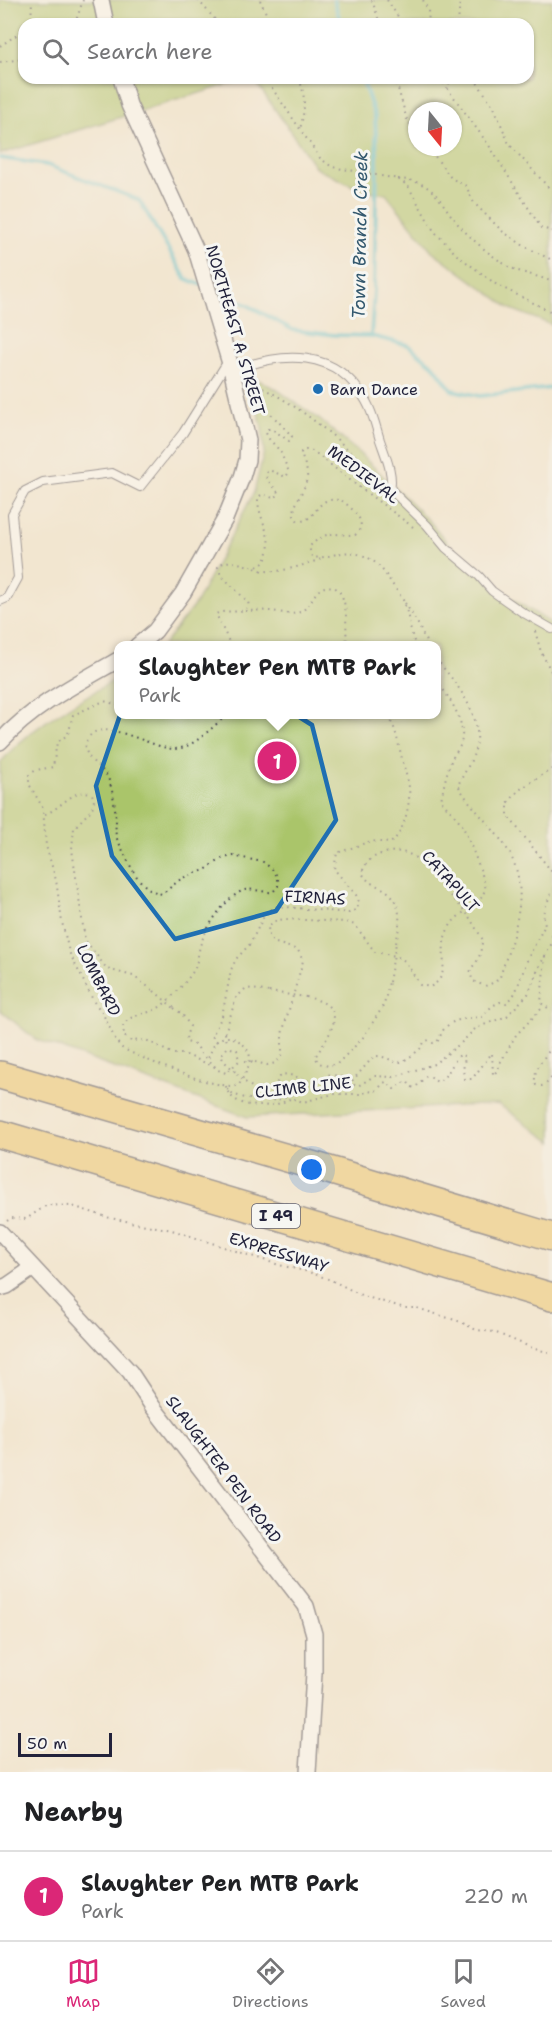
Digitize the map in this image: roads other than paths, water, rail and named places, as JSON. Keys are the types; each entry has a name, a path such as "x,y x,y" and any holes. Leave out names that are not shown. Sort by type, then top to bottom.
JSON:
{"highway":[{"path":"0,1075 552,1237"},
{"name":"I 49","path":"0,1134 552,1297"}],"street":[{"path":"101,0 105,18"},
{"name":"NORTHEAST A STREET","path":"123,84 129,105 196,250 231,365 248,440 247,460 225,519 183,593 155,631 142,641"},
{"path":"0,742 18,722 59,693 114,662"},
{"name":"SLAUGHTER PEN ROAD","path":"0,1232 130,1372 153,1407 306,1606 314,1635 308,1772"},
{"path":"0,1288 7,1286 33,1268"}],"lane":[{"path":"0,601 7,598 18,578 12,514 25,491 43,482 112,473 140,487 183,433 231,365 296,357 315,360 341,372 360,392 374,417 391,475 390,489 427,525 446,548 479,576 492,591 552,629"}],"waterway":[{"name":"Town Branch Creek","path":"334,0 339,18"},
{"name":"Town Branch Creek","path":"364,84 375,117 377,156 371,336 408,345 434,366 452,390 480,396 552,388"},
{"path":"0,158 47,165 139,200 186,279 202,285"},
{"path":"214,290 240,301 293,330 371,336"}],"place":[{"name":"Barn Dance","path":"318,389"},
{"name":"Slaughter Pen MTB Park","path":"277,761"}]}
